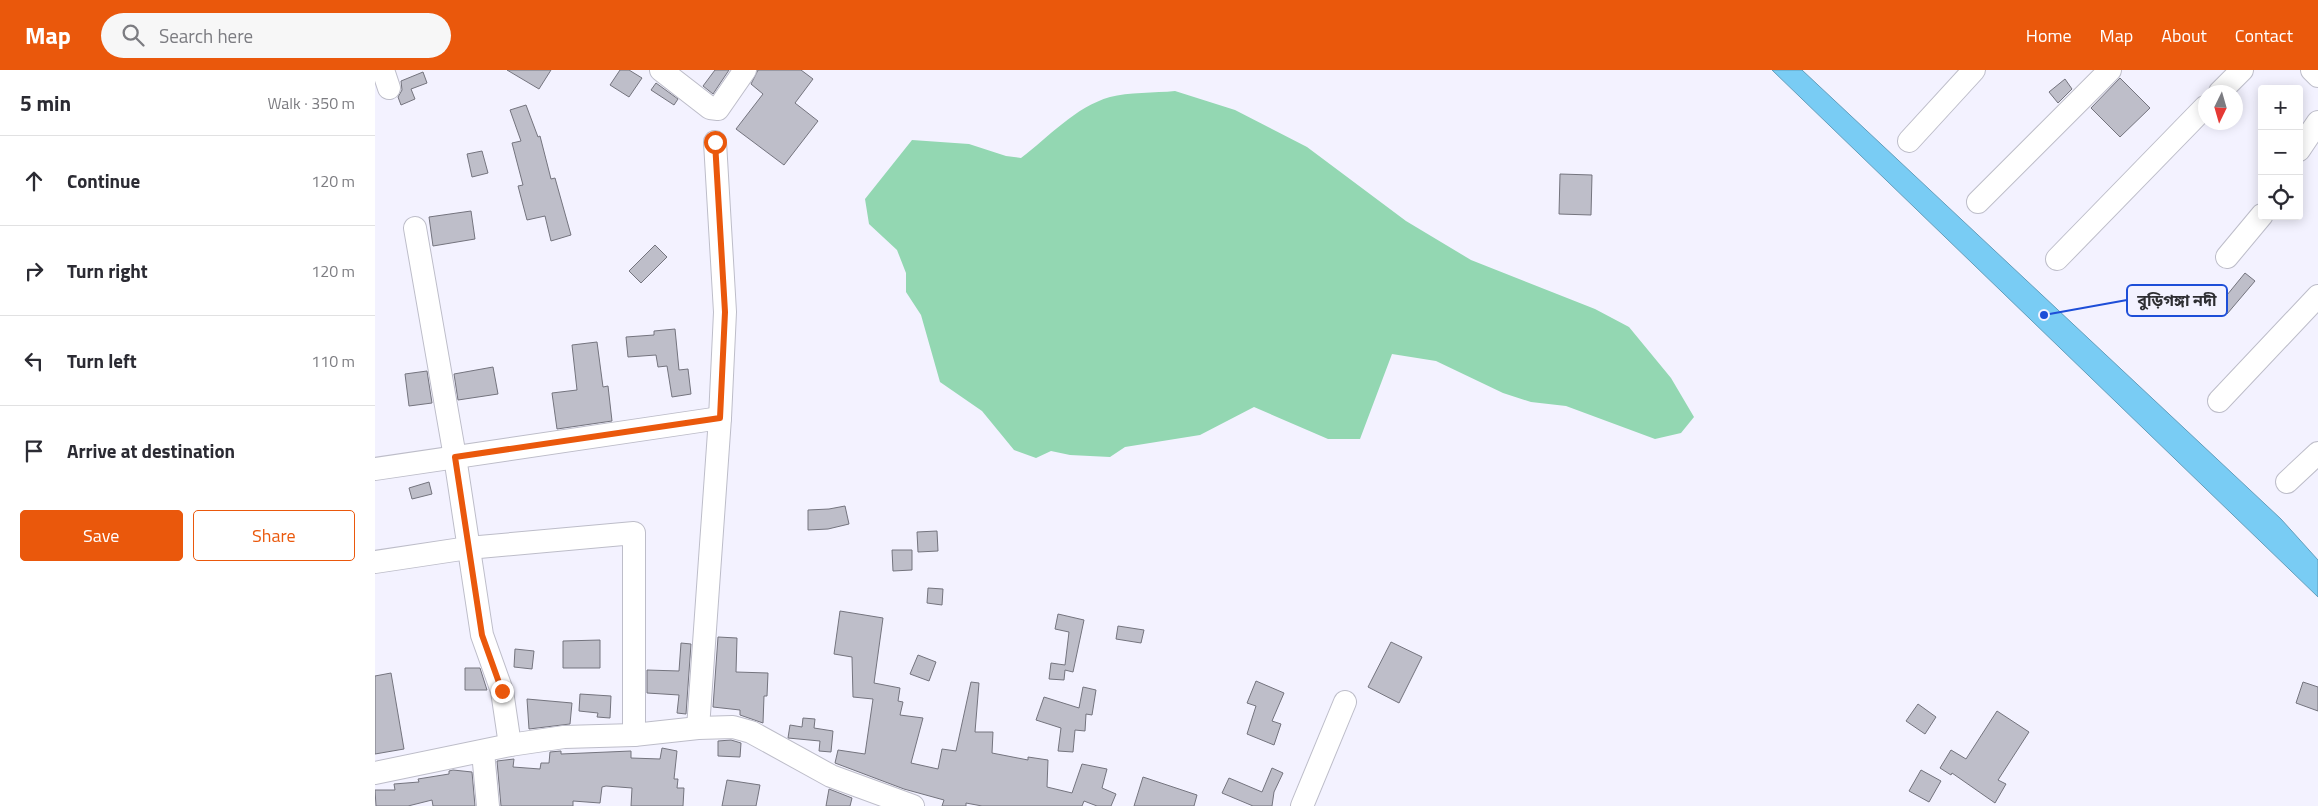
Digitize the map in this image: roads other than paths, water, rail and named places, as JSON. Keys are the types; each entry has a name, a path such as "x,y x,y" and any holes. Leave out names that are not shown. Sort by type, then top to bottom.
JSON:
{"street":[{"path":"661,70 710,108 718,109 745,70"},
{"path":"1909,141 1974,70"},
{"path":"1978,202 2110,70"},
{"path":"2227,85 2242,70"},
{"path":"2312,70 2318,76"},
{"path":"2057,259 2198,115"},
{"path":"2303,144 2318,122"},
{"path":"698,728 720,418 725,312 715,142"},
{"path":"2227,257 2258,220"},
{"path":"415,228 455,457 482,635 502,691 509,745"},
{"path":"2219,401 2318,296"},
{"path":"375,469 720,418"},
{"path":"2287,482 2318,453"},
{"path":"375,562 468,548 634,533 633,735"},
{"path":"1302,806 1345,702"},
{"path":"375,773 483,752 509,745 564,737 633,735 698,728 733,727 751,732 831,776 913,806"},
{"path":"483,752 488,806"}],"water":[{"path":"1772,70 1802,70 2281,519 2318,560 2318,597"}],"place":[{"name":"বুড়িগঙ্গা নদী","path":"2044,315"}]}
